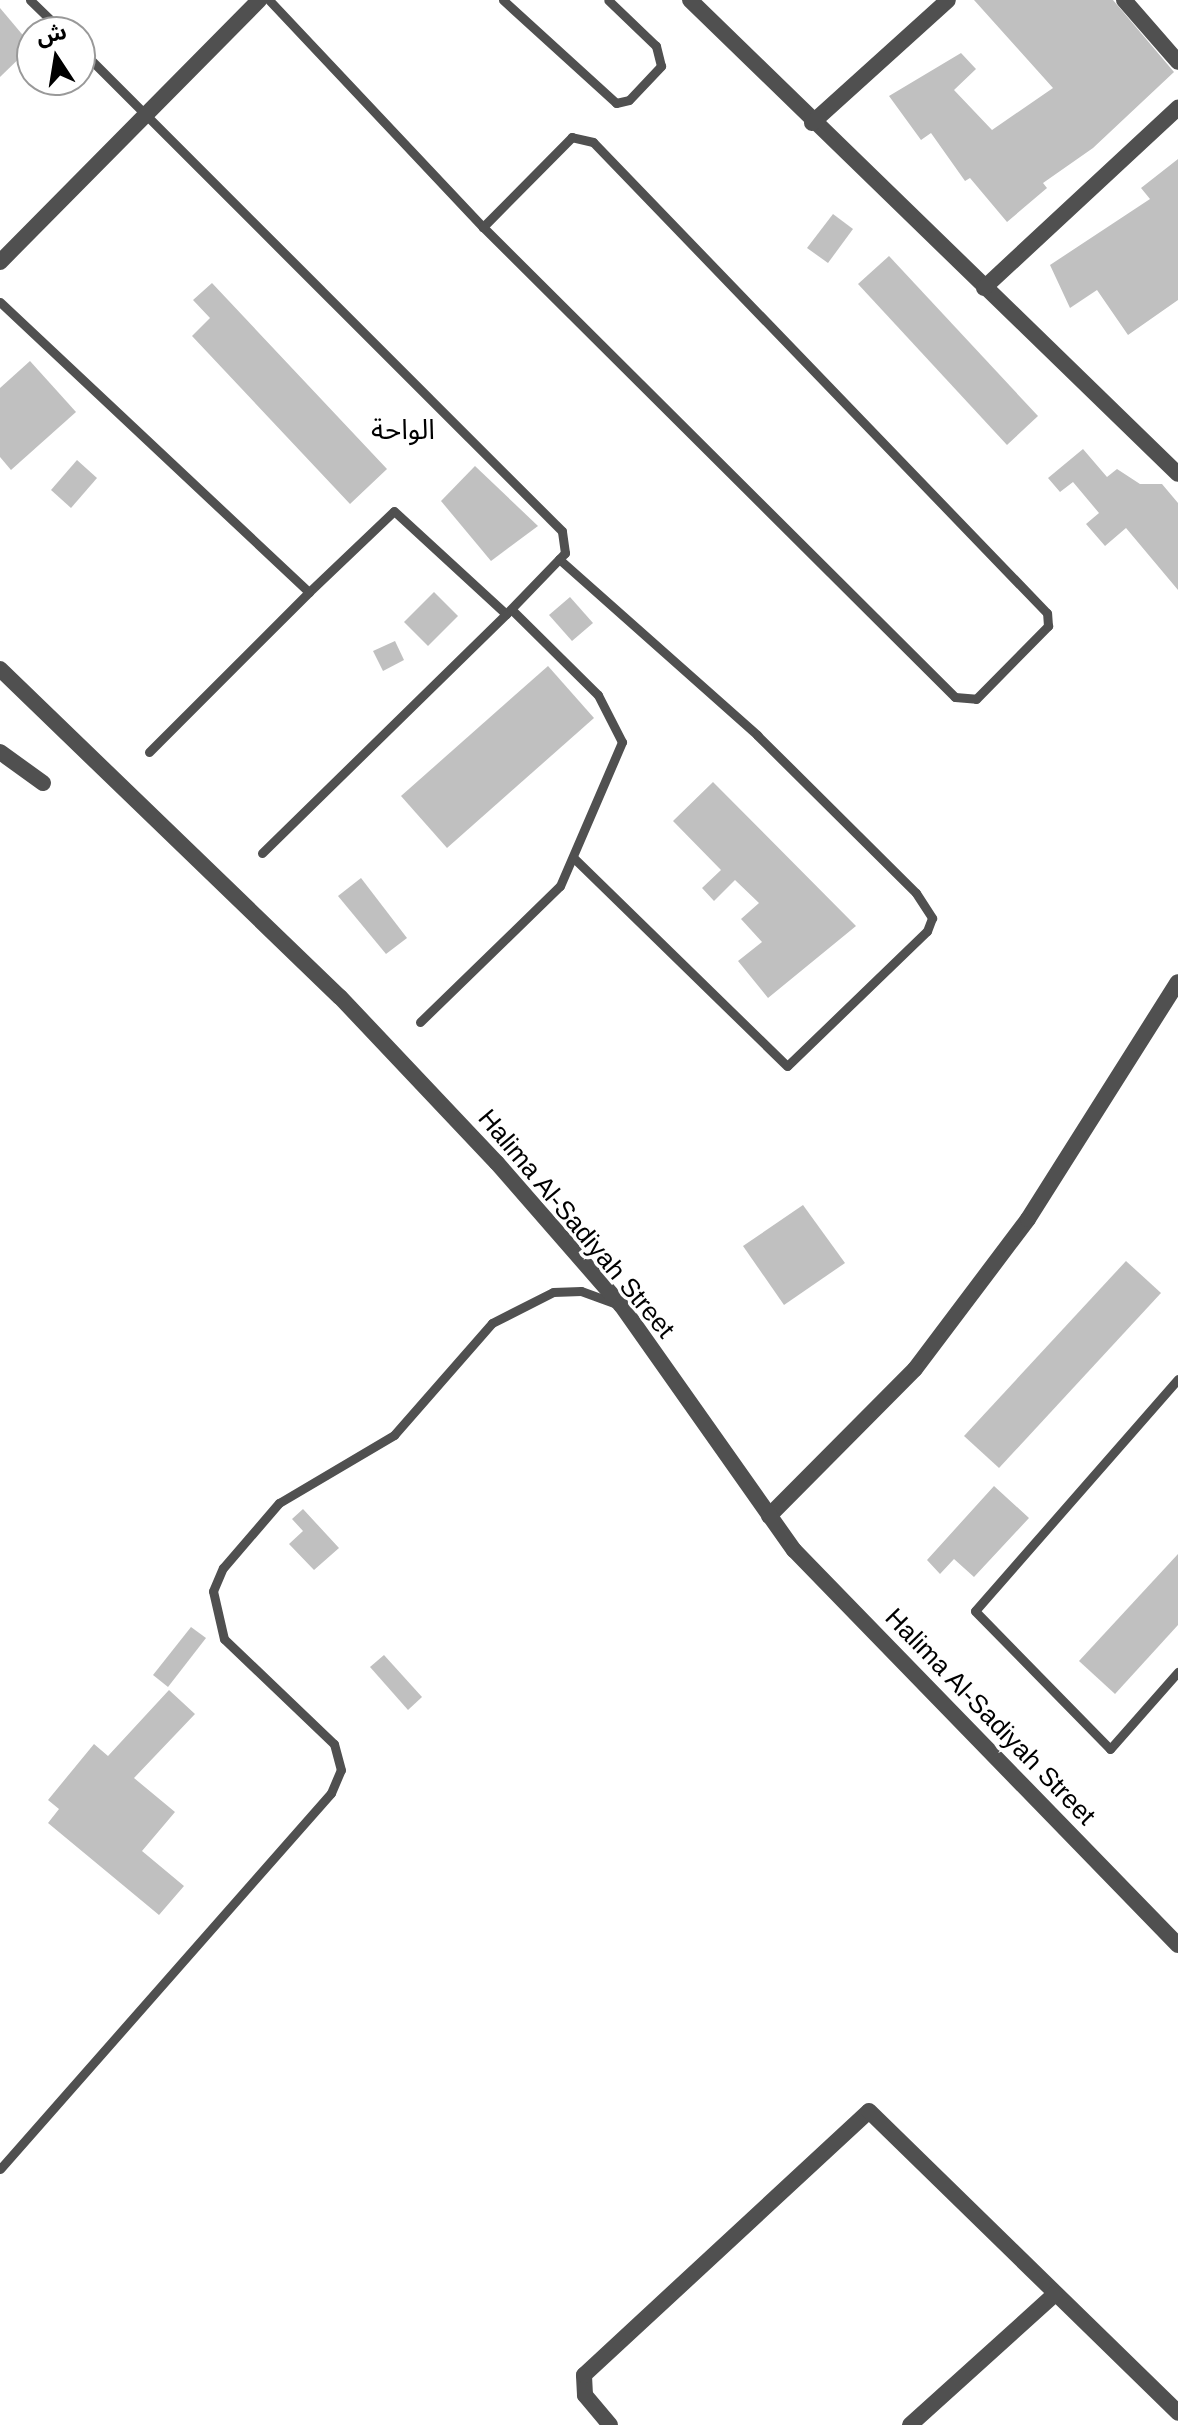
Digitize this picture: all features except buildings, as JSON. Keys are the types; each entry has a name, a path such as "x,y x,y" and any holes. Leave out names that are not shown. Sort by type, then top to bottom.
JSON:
{"street":[{"path":"0,262 259,0"},
{"path":"690,0 812,123 1178,474"},
{"path":"812,123 948,0"},
{"path":"1124,0 1178,62"},
{"path":"984,288 1178,108"},
{"name":"Halima Al-Sadiyah Street","path":"0,669 340,997 621,1305 769,1516 1178,1945"},
{"path":"0,752 43,783"},
{"path":"769,1516 915,1369 1028,1219 1178,982"},
{"path":"610,2425 585,2395 584,2375 869,2111 1178,2413"},
{"path":"910,2425 1055,2294"}],"lane":[{"path":"30,0 46,16"},
{"path":"269,0 483,227 955,697 976,699 1048,626 1047,613 593,142 572,137 483,227"},
{"path":"503,0 616,103 629,100 661,66 656,46 608,0"},
{"path":"96,64 562,531 566,549 508,612 262,853"},
{"path":"0,302 309,592"},
{"path":"149,752 381,517 402,511 508,612 567,661 621,728 610,779 573,857 537,913 420,1022"},
{"path":"559,559 757,735 916,893 932,918 927,931 787,1066 573,857"},
{"path":"0,2169 331,1793 341,1770 334,1744 224,1639 213,1591 223,1568 279,1503 394,1435 463,1351 504,1315 553,1292 581,1291 621,1305"},
{"path":"1178,1379 975,1611 1110,1749 1178,1672"}],"district":[{"name":"الواحة","path":"403,430"}]}
